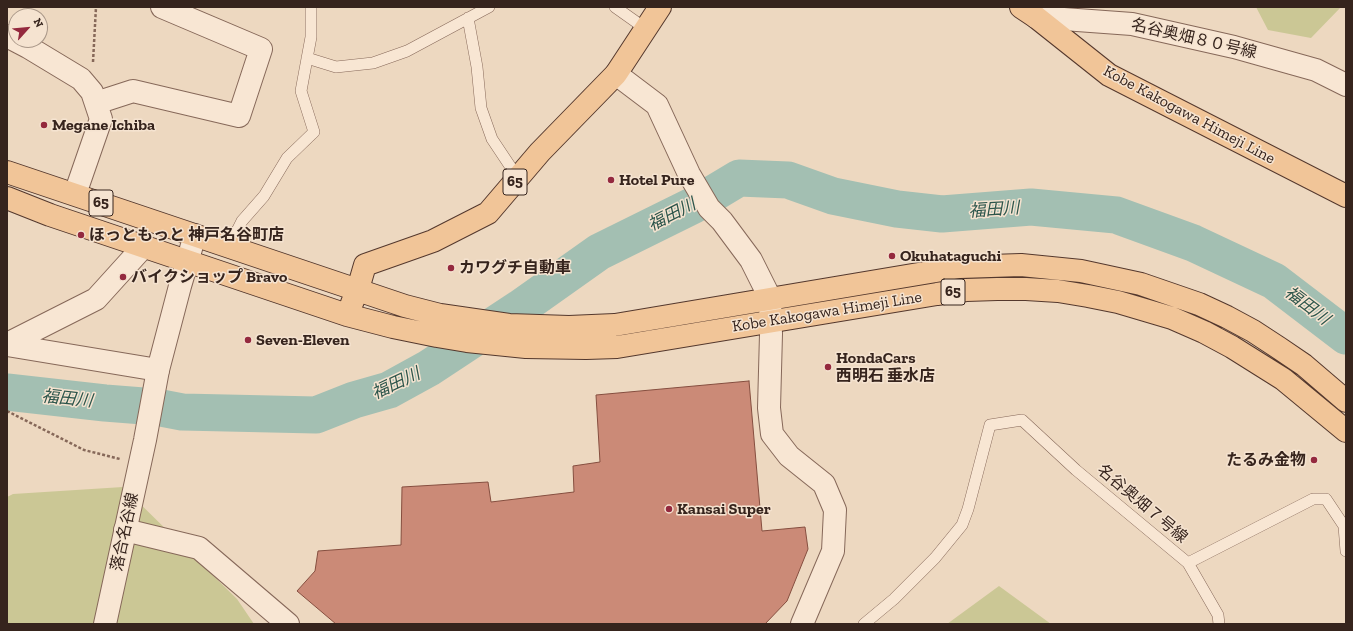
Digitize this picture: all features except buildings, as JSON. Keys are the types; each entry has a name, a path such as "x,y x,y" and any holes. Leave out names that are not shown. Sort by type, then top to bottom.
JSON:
{"main road":[{"name":"65","path":"347,315 366,265 433,241 488,213 540,152 616,74 660,7"},
{"name":"Kobe Kakogawa Himeji Line","path":"1029,12 1108,75 1346,196"},
{"name":"Kobe Kakogawa Himeji Line","path":"7,172 412,308 440,315 509,325 544,327 615,325 960,267 1021,266 1051,267 1082,271 1148,286 1199,304 1227,317 1253,331 1304,365 1346,401"},
{"name":"Kobe Kakogawa Himeji Line","path":"7,198 50,215 347,315 393,327 467,341 526,348 617,347 966,290 997,288 1026,289 1058,291 1088,296 1118,302 1172,318 1204,332 1232,347 1283,379 1346,431"}],"street":[{"path":"94,98 133,91 239,116 261,49 162,7"},
{"name":"名谷奥畑８０号線","path":"1029,12 1139,26 1234,47 1316,70 1346,85"},
{"path":"7,36 81,79 94,98 101,119 75,194"},
{"path":"616,74 657,105 689,174 709,208 722,221 752,260 770,298 771,334 769,408 772,434 789,456 824,484 835,510 833,550 802,624"},
{"name":"落合名谷線","path":"105,624 145,440 158,370 195,235"},
{"path":"7,344 96,300 144,246"},
{"path":"7,344 158,370"},
{"path":"125,530 199,548 288,624"}],"lane":[{"path":"225,244 238,229 242,221 264,196 287,158 314,132 301,91 310,37 311,7"},
{"path":"307,58 336,67 373,63 407,51 489,7"},
{"path":"615,7 646,29"},
{"path":"468,18 477,67 481,108 492,139 518,178"},
{"name":"名谷奥畑７号線","path":"864,624 894,599 930,564 962,525 968,509 990,425 1022,420 1076,470 1188,563"},
{"path":"1219,624 1218,615 1188,563 1313,499 1326,499 1344,526 1346,551"}],"path":[{"path":"94,98 96,7"},
{"path":"7,411 84,450 122,459"}],"shaded area":[{"path":"1256,7 1341,7 1311,38 1268,30"},
{"path":"123,487 237,599 254,624 7,624 7,497 13,494"},
{"path":"999,586 1051,624 947,624"}],"waterway":[{"name":"福田川","path":"7,392 156,407 182,412 316,415 354,400 389,390 429,368 520,308 599,252 694,205 739,178 788,180 833,196 897,209 942,214 1031,207 1116,215 1193,243 1274,281 1346,336"}],"place":[{"name":"Megane Ichiba","path":"44,125"},
{"name":"Hotel Pure","path":"611,180"},
{"name":"ほっともっと 神戸名谷町店","path":"81,235"},
{"name":"Okuhataguchi","path":"892,256"},
{"name":"カワグチ自動車","path":"451,268"},
{"name":"バイクショップ Bravo","path":"123,277"},
{"name":"Seven-Eleven","path":"248,340"},
{"name":"HondaCars 西明石 垂水店","path":"828,367"},
{"name":"たるみ金物","path":"1314,460"},
{"name":"Kansai Super","path":"669,509"}]}
